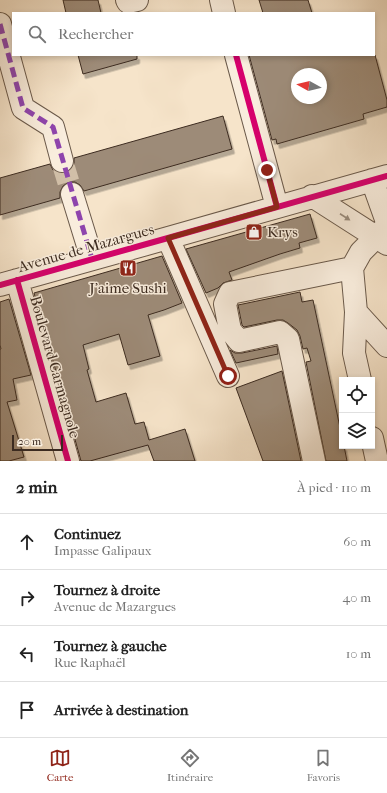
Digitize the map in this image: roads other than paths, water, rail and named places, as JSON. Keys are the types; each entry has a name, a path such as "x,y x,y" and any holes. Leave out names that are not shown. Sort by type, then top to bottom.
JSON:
{"street":[{"path":"127,0 128,2 137,0"},
{"path":"221,0 224,12"},
{"path":"0,24 23,108 53,127 62,161"},
{"path":"236,56 277,207"},
{"path":"380,178 384,232"},
{"name":"Avenue de Mazargues","path":"8,283 380,178"},
{"path":"72,194 92,259"},
{"path":"312,196 384,232"},
{"path":"359,377 354,353 356,312 352,268 361,252 384,232"},
{"path":"168,238 228,376"},
{"path":"314,461 288,339 280,332 239,341 230,330 225,304 230,293 352,268"},
{"name":"Boulevard Carmagnole","path":"8,283 68,461"},
{"path":"356,312 387,346"},
{"path":"374,449 377,461"}],"tunnel":[{"path":"62,161 72,194"}],"place":[{"name":"Krys","path":"254,232"},
{"name":"J'aime Sushi","path":"128,268"}]}
